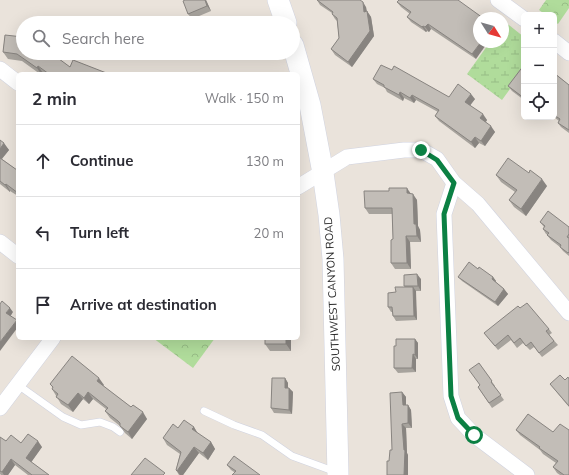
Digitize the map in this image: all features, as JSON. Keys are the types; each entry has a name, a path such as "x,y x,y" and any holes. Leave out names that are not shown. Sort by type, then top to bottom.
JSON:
{"main road":[{"path":"278,0 284,16"},
{"name":"SOUTHWEST CANYON ROAD","path":"297,60 310,105 323,172 329,216 333,260 338,474"}],"street":[{"path":"498,0 521,17"},
{"path":"557,43 569,52"},
{"path":"0,69 16,81"},
{"path":"300,187 347,157 404,150 421,150 437,160 454,183 478,204 569,314"},
{"path":"454,183 444,214 451,396 458,418 474,435 527,475"},
{"path":"0,242 16,254"},
{"path":"0,408 51,340"}],"lane":[{"path":"18,384 63,417 81,425 100,422 113,427 120,432"},
{"path":"204,411 262,435 292,456 338,474"}],"green space":[{"path":"546,0 569,0 569,8 558,24 557,12 542,12 539,10"},
{"path":"509,25 521,35 521,74 502,100 467,74 486,48 509,48"},
{"path":"156,340 214,340 193,368"}],"building":[{"path":"205,0 207,6 188,14 183,1"},
{"path":"317,0 360,0 363,2 364,12 367,11 370,31 348,62 331,49 339,38 337,18 332,14 333,12"},
{"path":"399,0 458,0 475,12 473,12 473,48 476,48 472,54 428,24 425,27 422,27 407,17 411,12 397,2"},
{"path":"5,35 16,36 16,54 3,52"},
{"path":"26,60 60,60 70,67 73,60 104,72 46,72 38,66 37,68"},
{"path":"381,65 392,70 394,66 449,97 458,84 471,94 465,102 483,114 480,118 491,126 481,141 475,137 471,142 435,116 439,110 412,95 410,98 400,92 399,95 373,79"},
{"path":"521,69 521,96 508,86"},
{"path":"557,75 569,85 569,130 558,123 560,119 557,117"},
{"path":"0,140 4,143 0,149"},
{"path":"0,158 16,169 16,192 0,181"},
{"path":"508,158 529,173 530,170 542,179 521,209 509,200 517,190 496,175"},
{"path":"389,188 407,188 407,193 413,194 414,224 416,224 417,236 406,236 407,263 391,263 391,240 393,239 392,208 365,208 364,191 389,191"},
{"path":"548,211 569,227 569,234 567,237 569,238 568,253 560,247 561,245 547,235 549,233 543,229 545,226 540,222"},
{"path":"469,262 493,277 492,279 504,289 495,302 458,277"},
{"path":"417,274 418,286 404,286 404,275"},
{"path":"395,287 413,287 414,316 393,316 392,307 388,307 388,293 396,292"},
{"path":"2,301 10,308 6,313 16,319 16,321 0,342 0,304"},
{"path":"527,303 549,329 546,331 554,341 539,353 531,342 526,346 520,338 514,343 508,335 495,346 484,333 518,306 520,308"},
{"path":"396,339 415,339 415,355 413,354 412,368 394,368 394,346 396,346"},
{"path":"265,340 286,340 286,344 265,344"},
{"path":"72,356 99,378 97,381 131,407 133,405 143,412 128,432 120,426 118,421 105,411 108,408 88,392 84,398 78,393 68,405 56,397 58,394 52,389 53,387 50,384"},
{"path":"479,363 501,395 489,403 478,387 480,385 469,370"},
{"path":"560,375 565,380 568,377 569,379 569,406 550,384"},
{"path":"272,378 285,378 285,388 289,388 289,410 271,408"},
{"path":"402,392 403,405 408,405 408,423 402,424 405,450 404,475 387,475 387,461 389,461 390,450 392,450 390,393"},
{"path":"528,414 553,432 560,424 569,430 569,475 564,475 553,467 558,461 516,430"},
{"path":"184,420 194,427 192,429 211,442 203,453 194,447 177,471 181,452 163,438 173,424 178,428"},
{"path":"28,434 38,441 26,458 49,475 32,475 11,459 2,472 0,471 0,437 6,441 11,435 21,443"},
{"path":"234,456 260,475 232,475 236,471 227,465"},
{"path":"145,458 165,473 163,475 131,475"}],"route":[{"path":"421,150 437,160 454,183 444,214 451,396 458,418 474,435"}]}
